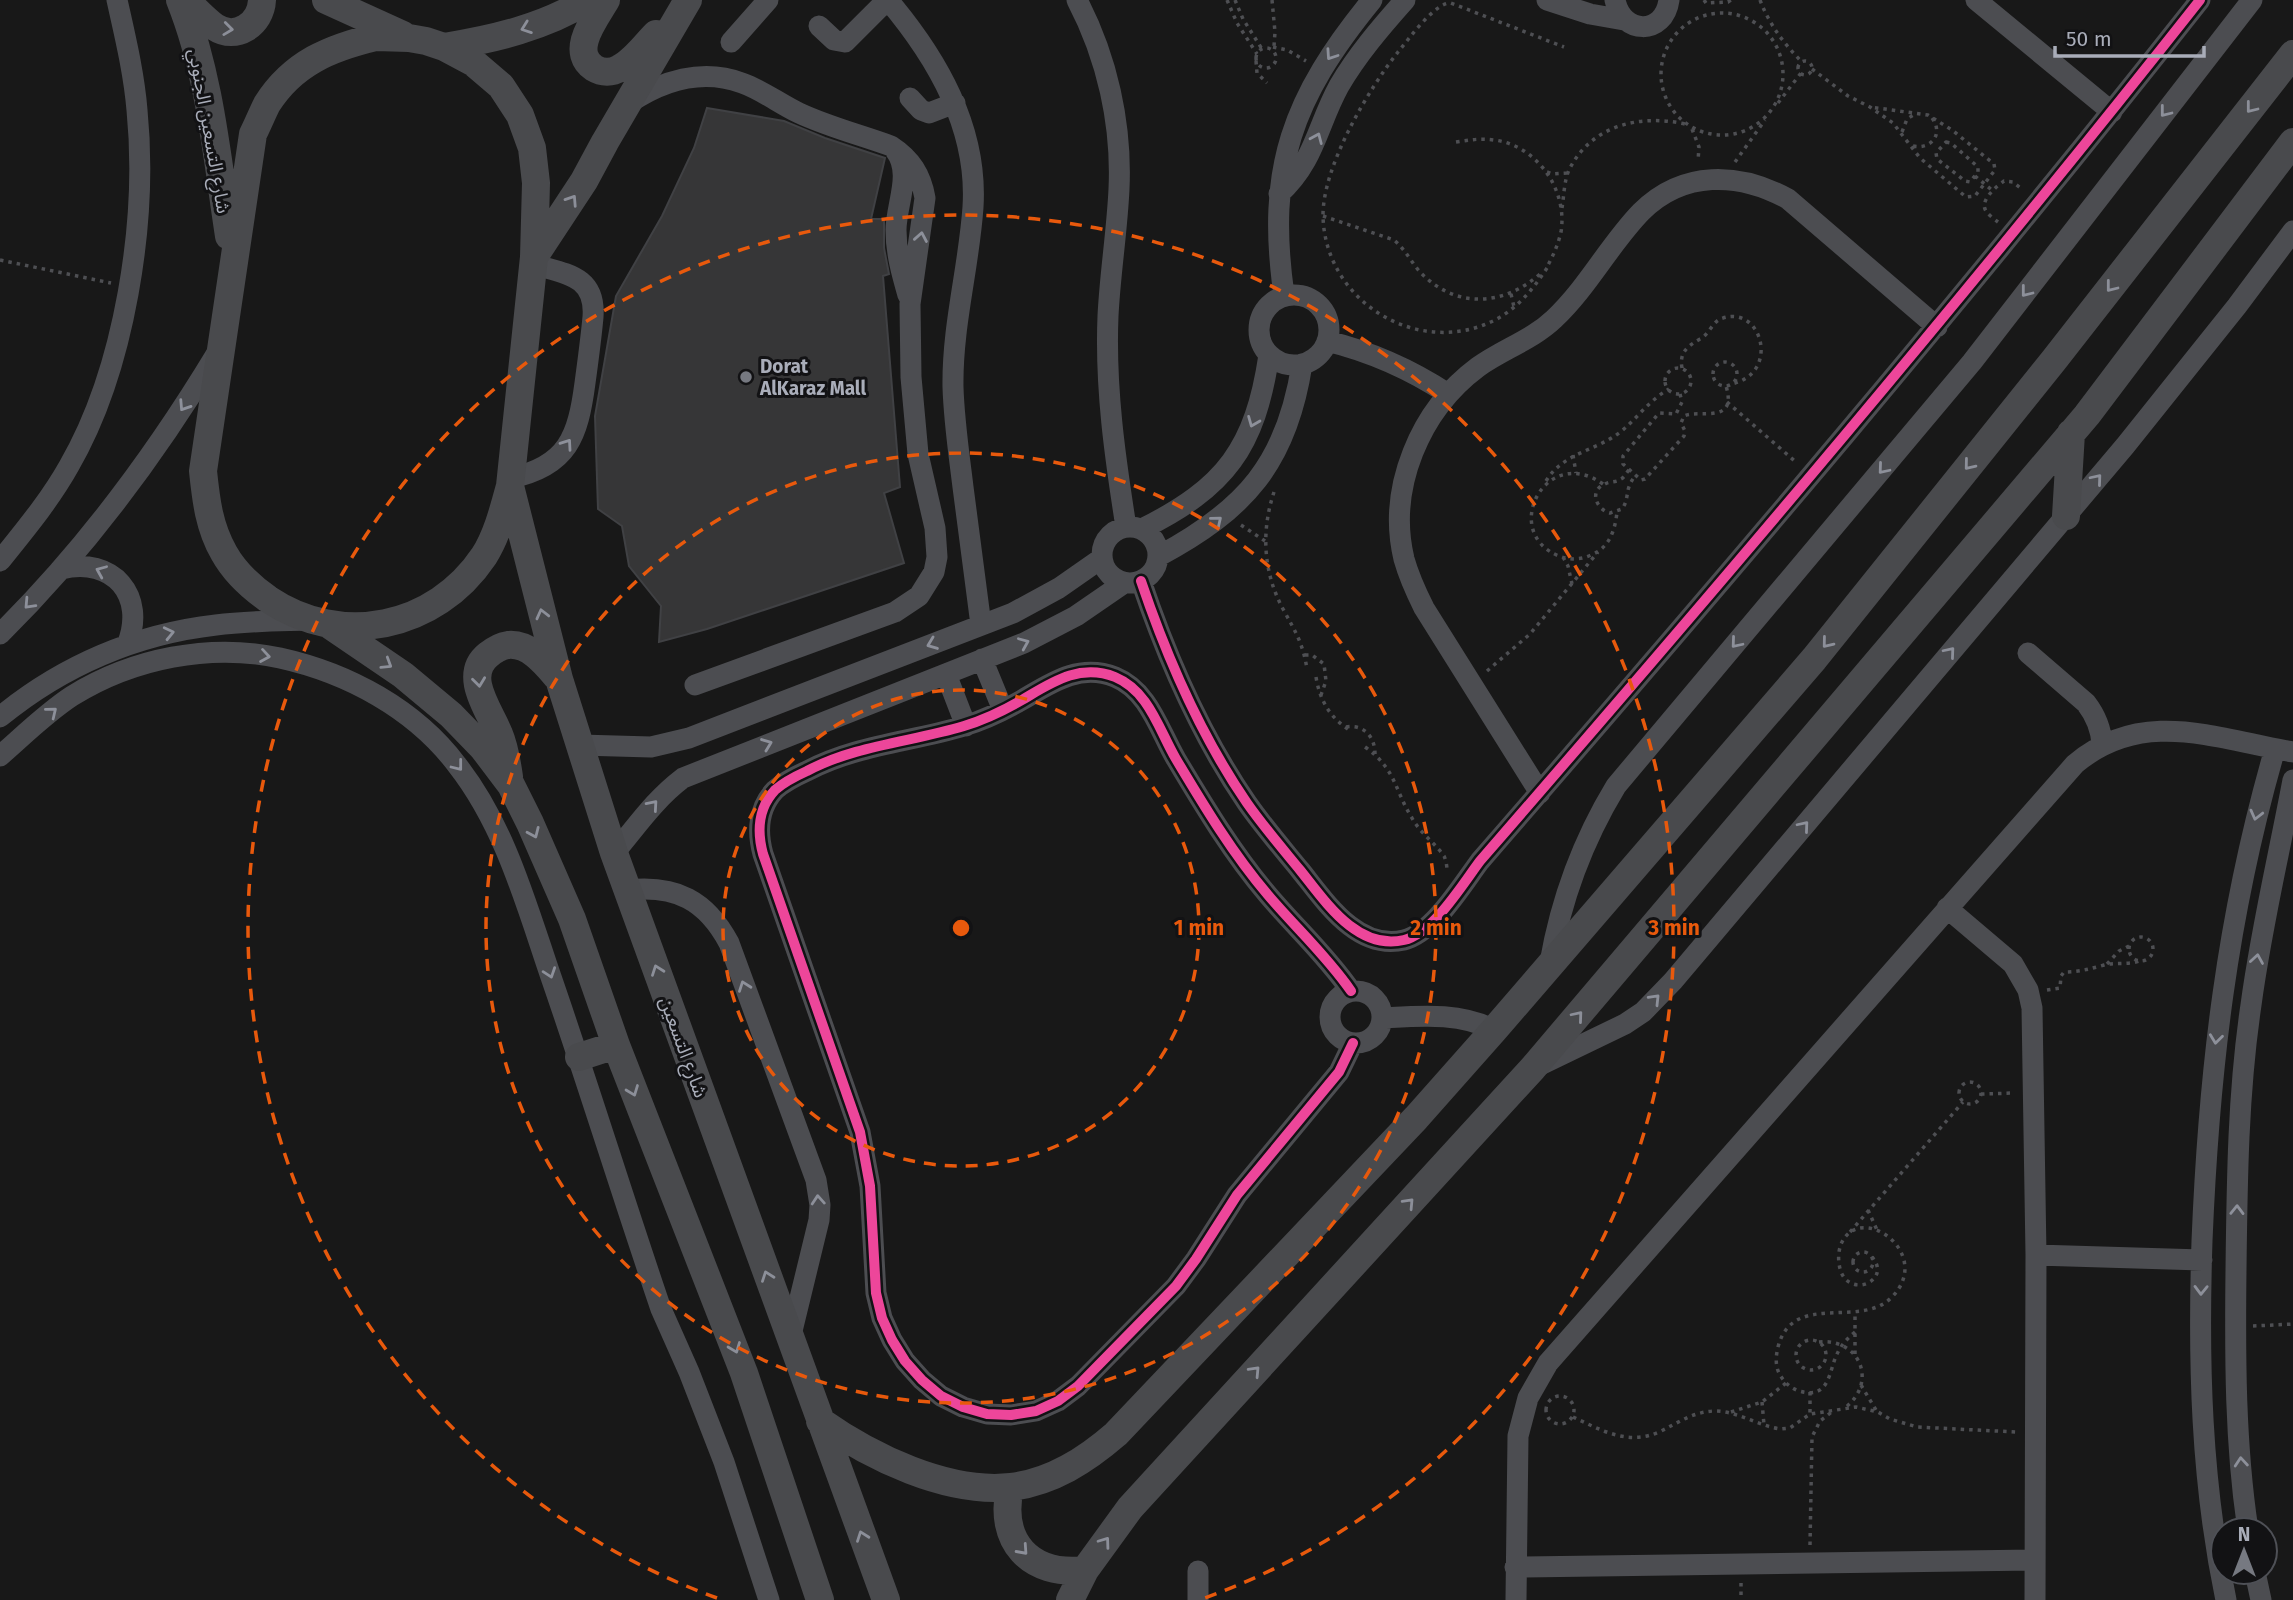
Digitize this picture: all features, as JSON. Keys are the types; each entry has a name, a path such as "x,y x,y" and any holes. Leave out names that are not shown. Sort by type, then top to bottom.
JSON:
{"main road":[{"name":"شارع التسعين الجنوبي","path":"180,0 198,54 233,263"},
{"path":"186,0 217,29 228,32 250,26 258,18 262,0"},
{"path":"320,623 376,626 419,613 456,589 485,555 502,514 510,482 534,261 536,183 532,148 520,115 500,86 474,63 444,47 408,38 326,0"},
{"path":"444,47 516,32 588,0"},
{"path":"606,0 584,39 583,48 591,65 599,71 608,72 626,65 687,1"},
{"path":"534,261 584,181 687,1"},
{"path":"408,38 376,37 344,45 314,58 288,79 267,104 253,134 203,471 208,514 224,554 252,588 288,612 320,623 403,675 451,715 483,748 511,785 572,919 615,1045 744,1373 820,1600"},
{"path":"820,1421 866,1450 919,1473 979,1486 1010,1487 1032,1483 1077,1464 1116,1434 1416,1118 1814,659 2054,360 2293,54"},
{"path":"1070,1600 1085,1570 1130,1508 1533,1068 2071,433 2293,142"},
{"path":"2066,516 2071,433"},
{"name":"شارع التسعين","path":"510,482 559,679 614,853 886,1600"},
{"path":"511,785 501,739 477,684 478,670 484,658 495,649 508,645 522,647 534,653 559,679"},
{"path":"579,1057 615,1045"},
{"path":"1010,1487 1006,1504 1007,1521 1022,1551 1035,1562 1051,1569 1068,1572 1085,1570"}],"street":[{"path":"0,561 69,467 101,400 118,341 137,228 139,145 129,51 117,0"},
{"path":"731,42 768,0"},
{"path":"818,26 834,40 845,42 888,0 931,56 955,103 964,133 973,204 954,350 955,421 981,625"},
{"path":"1077,0 1101,57 1113,99 1118,142 1119,186 1109,305 1108,360 1114,448 1134,528"},
{"path":"1284,295 1278,239 1279,194 1292,134 1318,73 1371,0"},
{"path":"1279,194 1303,168 1339,88 1355,62 1405,0"},
{"path":"1547,0 1590,14 1619,10 1633,25 1643,27 1662,18 1667,11 1669,0"},
{"path":"1976,0 2112,112"},
{"path":"1133,582 1220,761 1247,803 1309,882 1354,931 1370,939 1387,942 1405,940 1421,933 1937,327 2200,0"},
{"path":"1550,963 1569,883 1589,833 1616,786 1972,362 2252,0"},
{"path":"627,104 661,85 679,79 731,79 754,88 801,114 901,152 920,177 925,198 910,304 913,415 920,466 938,543 934,572 928,585 908,606 895,612 695,685"},
{"path":"910,98 921,110 929,113 955,103"},
{"path":"1539,793 1424,608 1412,584 1404,558 1400,504 1411,456 1433,413 1448,394 1480,366 1528,339 1551,322 1572,302 1642,211 1659,197 1701,180 1724,178 1746,181 1768,188 1788,199 1937,327"},
{"path":"1533,1068 1625,1024 1643,1012 1673,981 2125,446 2293,231"},
{"path":"510,482 543,468 556,458 576,431 581,415 593,317 591,292 583,282 572,275 534,261"},
{"path":"1295,294 1315,302 1323,309 1328,319 1327,341 1322,351 1302,364 1279,362 1269,355 1259,337 1261,316 1266,307 1284,295 1295,294"},
{"path":"1327,341 1386,359 1408,369 1448,394"},
{"path":"0,634 61,569 138,472 174,422 220,348"},
{"path":"1133,582 1113,578 1105,570 1102,558 1108,538 1115,531 1134,528 1186,506 1205,491 1230,463 1250,430 1259,407 1269,355"},
{"path":"1159,556 1207,529 1249,491 1280,444 1290,419 1302,364"},
{"path":"614,853 664,792 683,778 1051,631 1133,582 1150,576 1157,567 1157,545 1151,536 1134,528"},
{"path":"580,745 651,747 689,738 981,625 1036,601 1102,558"},
{"path":"61,569 85,565 96,567 117,579 125,588 130,598 134,622 127,645"},
{"path":"0,717 56,678 127,645 176,631 217,625 320,623"},
{"path":"0,756 73,696 122,672 169,658 218,652 268,656 319,669 367,690 411,718 456,763 484,804 521,890 661,1309 724,1462 769,1600"},
{"path":"2028,653 2086,703 2093,712 2102,744"},
{"path":"982,659 1003,710"},
{"path":"1351,991 1242,861 1189,780 1146,702 1132,687 1115,677 1095,672 1075,673 966,726 864,748 812,768 788,780 775,791 765,805 760,821 759,838 763,855 860,1132 870,1186 876,1293 883,1318 905,1361 922,1380 941,1396 963,1407 986,1414 1011,1415 1035,1411 1058,1401 1078,1386 1176,1286 1237,1195 1339,1072 1353,1043"},
{"path":"946,674 966,726"},
{"path":"1516,1600 1518,1436 1528,1398 1548,1363 2075,764 2102,744 2133,734 2181,733 2244,741 2284,751 2257,810 2243,874 2220,1001 2207,1130 2200,1364 2204,1456 2212,1521 2227,1600"},
{"path":"2247,1516 2240,1455 2236,1365 2239,1135 2249,1020 2260,944 2293,780"},
{"path":"628,890 669,890 705,909 719,925 729,943 816,1180 820,1205 819,1220 790,1339"},
{"path":"1947,908 2003,954 2017,970 2028,990 2032,1008 2036,1255 2035,1600"},
{"path":"1351,991 1363,991 1373,997 1380,1006 1382,1018 1380,1028 1373,1037 1364,1042 1353,1043 1341,1039 1333,1030 1329,1017 1332,1005 1340,996 1351,991"},
{"path":"1382,1018 1450,1017 1471,1020 1494,1030"},
{"path":"2036,1255 2202,1259"},
{"path":"1516,1567 2035,1560"},
{"path":"1198,1571 1198,1600"}],"path":[{"path":"1227,0 1262,68 1272,66 1276,56 1273,49 1275,32 1272,0"},
{"path":"1235,0 1242,19 1262,49"},
{"path":"1704,0 1706,3 1731,0"},
{"path":"1760,0 1772,26 1802,62 1809,62 1812,69 1848,96 1893,123 1920,158 1966,197 1975,196 1994,171 1995,165 1952,130 1928,115 1870,107"},
{"path":"1564,47 1451,3 1439,6 1394,57 1360,110 1328,183 1323,215 1325,237 1341,278 1371,310 1390,321 1432,332 1454,332 1486,324 1514,307 1533,289 1547,268 1559,240 1567,173 1588,145 1618,126 1651,119 1689,126 1706,134 1731,134 1754,127 1768,116 1783,86 1781,60 1771,37 1758,25 1743,17 1726,13 1708,15 1692,21 1679,31 1668,46 1662,62 1661,80 1665,97 1674,112 1689,126 1698,140 1699,157 1692,174 1679,187"},
{"path":"1267,83 1257,73 1256,57 1266,48 1299,55 1318,73"},
{"path":"1801,73 1799,67 1802,62"},
{"path":"1801,73 1808,74 1812,69"},
{"path":"1724,178 1801,73"},
{"path":"1902,134 1907,119 1921,113"},
{"path":"1910,146 1919,148 1933,141 1937,135 1934,120 1928,115"},
{"path":"1455,142 1476,138 1516,146 1533,157 1547,172 1556,190 1561,210"},
{"path":"1933,141 1941,148"},
{"path":"1946,142 1951,143 1979,167 1975,176 1970,182 1965,181 1937,159 1936,153 1946,142"},
{"path":"1547,172 1567,173"},
{"path":"1975,176 1993,191"},
{"path":"2011,235 1986,212 1985,203 1993,191 2000,183 2009,181 2039,201"},
{"path":"1323,215 1394,240 1403,247 1421,273 1436,286 1453,295 1492,299 1511,294 1530,283 1547,268"},
{"path":"0,260 128,287"},
{"path":"1511,294 1514,307"},
{"path":"1680,394 1682,402 1676,414 1659,414 1623,456 1623,464 1641,480 1645,479 1684,436 1681,423 1684,416 1714,414 1720,412 1727,402 1729,385 1736,376 1734,367 1720,363 1714,370 1714,380 1722,386 1729,385 1739,383 1753,374 1761,360 1761,344 1755,330 1737,317 1730,316 1718,320 1703,338 1688,346 1682,356 1682,368"},
{"path":"1672,369 1686,370 1692,379 1689,388 1680,394 1666,386 1666,376 1672,369"},
{"path":"1600,550 1583,558 1563,557 1551,552 1534,533 1531,520 1536,495 1556,467 1573,455 1590,450 1620,432 1649,402 1669,389"},
{"path":"1727,402 1812,476"},
{"path":"1573,455 1576,473"},
{"path":"1617,512 1604,512 1596,502 1598,489 1603,484 1621,480 1629,470"},
{"path":"1544,485 1554,478 1576,473 1595,478 1603,484"},
{"path":"1470,683 1530,634 1610,540 1617,512 1625,505 1628,485 1635,476"},
{"path":"1274,490 1265,541 1269,576 1298,634 1307,669"},
{"path":"1217,520 1240,525 1265,541"},
{"path":"1563,557 1572,584"},
{"path":"1305,654 1312,655 1324,664 1326,681 1321,697"},
{"path":"1316,677 1326,709 1351,731"},
{"path":"1345,728 1358,727 1368,732 1374,743 1375,754"},
{"path":"1365,747 1389,770 1417,826 1445,857"},
{"path":"2107,964 2119,951 2140,937 2152,943 2154,950 2146,961 2139,961 2133,959 2129,946"},
{"path":"2028,990 2058,990 2064,972 2083,971 2107,964 2127,965 2139,961"},
{"path":"1975,1084 1981,1094 1979,1100 1975,1103 1963,1102 1960,1097 1963,1085 1975,1084"},
{"path":"1981,1094 2034,1093"},
{"path":"1872,1257 1874,1263 1867,1272 1861,1272 1853,1265 1853,1259 1862,1252 1868,1253 1872,1257 1877,1262 1876,1277 1871,1283 1856,1286 1843,1276 1839,1259 1842,1241 1963,1102"},
{"path":"1868,1210 1877,1230"},
{"path":"1848,1234 1857,1230 1877,1230 1890,1236 1899,1247 1904,1260 1900,1287 1880,1306 1856,1312 1817,1312 1805,1316 1786,1330 1780,1340 1776,1363 1779,1374 1793,1388 1810,1392 1826,1385 1842,1345 1856,1332"},
{"path":"1845,1408 1858,1394 1861,1385 1862,1375 1855,1356 1856,1312"},
{"path":"1818,1342 1826,1351 1824,1364 1812,1371 1799,1365 1796,1359 1799,1346 1812,1340 1835,1342 1855,1356"},
{"path":"1826,1357 1835,1358"},
{"path":"1729,1412 1762,1402 1786,1383"},
{"path":"1861,1385 1878,1412"},
{"path":"1810,1392 1810,1414"},
{"path":"1565,1397 1574,1409 1573,1417 1566,1423 1550,1421 1545,1414 1546,1405 1550,1399 1565,1397"},
{"path":"1762,1402 1764,1425"},
{"path":"1573,1417 1616,1436 1630,1438 1659,1432 1693,1414 1729,1412 1781,1429 1790,1427 1810,1414 1856,1407 1878,1412 1903,1424 1931,1429 2035,1433"},
{"path":"1811,1563 1812,1437 1820,1421 1835,1409"}],"building":[{"name":"Dorat AlKaraz Mall","path":"707,108 784,121 885,158 871,219 884,219 884,248 889,274 883,276 900,487 884,493 904,563 707,629 659,642 661,606 629,566 622,526 598,509 595,416 616,296 662,216 694,148"}],"cycle path":[{"path":"1141,581 1162,639 1200,724 1230,777 1260,820 1331,909 1357,931 1371,938 1387,941 1415,936 1446,907 1480,861 1845,435 2113,110 2200,0"},
{"path":"1351,991 1243,863 1197,794 1145,701 1127,683 1102,673 1089,672 1066,677 971,724 826,762 794,777 775,790 762,812 760,837 763,854 860,1132 870,1186 876,1293 882,1318 905,1361 922,1380 941,1396 963,1407 987,1414 1011,1415 1036,1411 1058,1401 1078,1386 1176,1286 1237,1195 1339,1072 1353,1043"}],"place":[{"name":"Dorat AlKaraz Mall","path":"746,377"}]}
